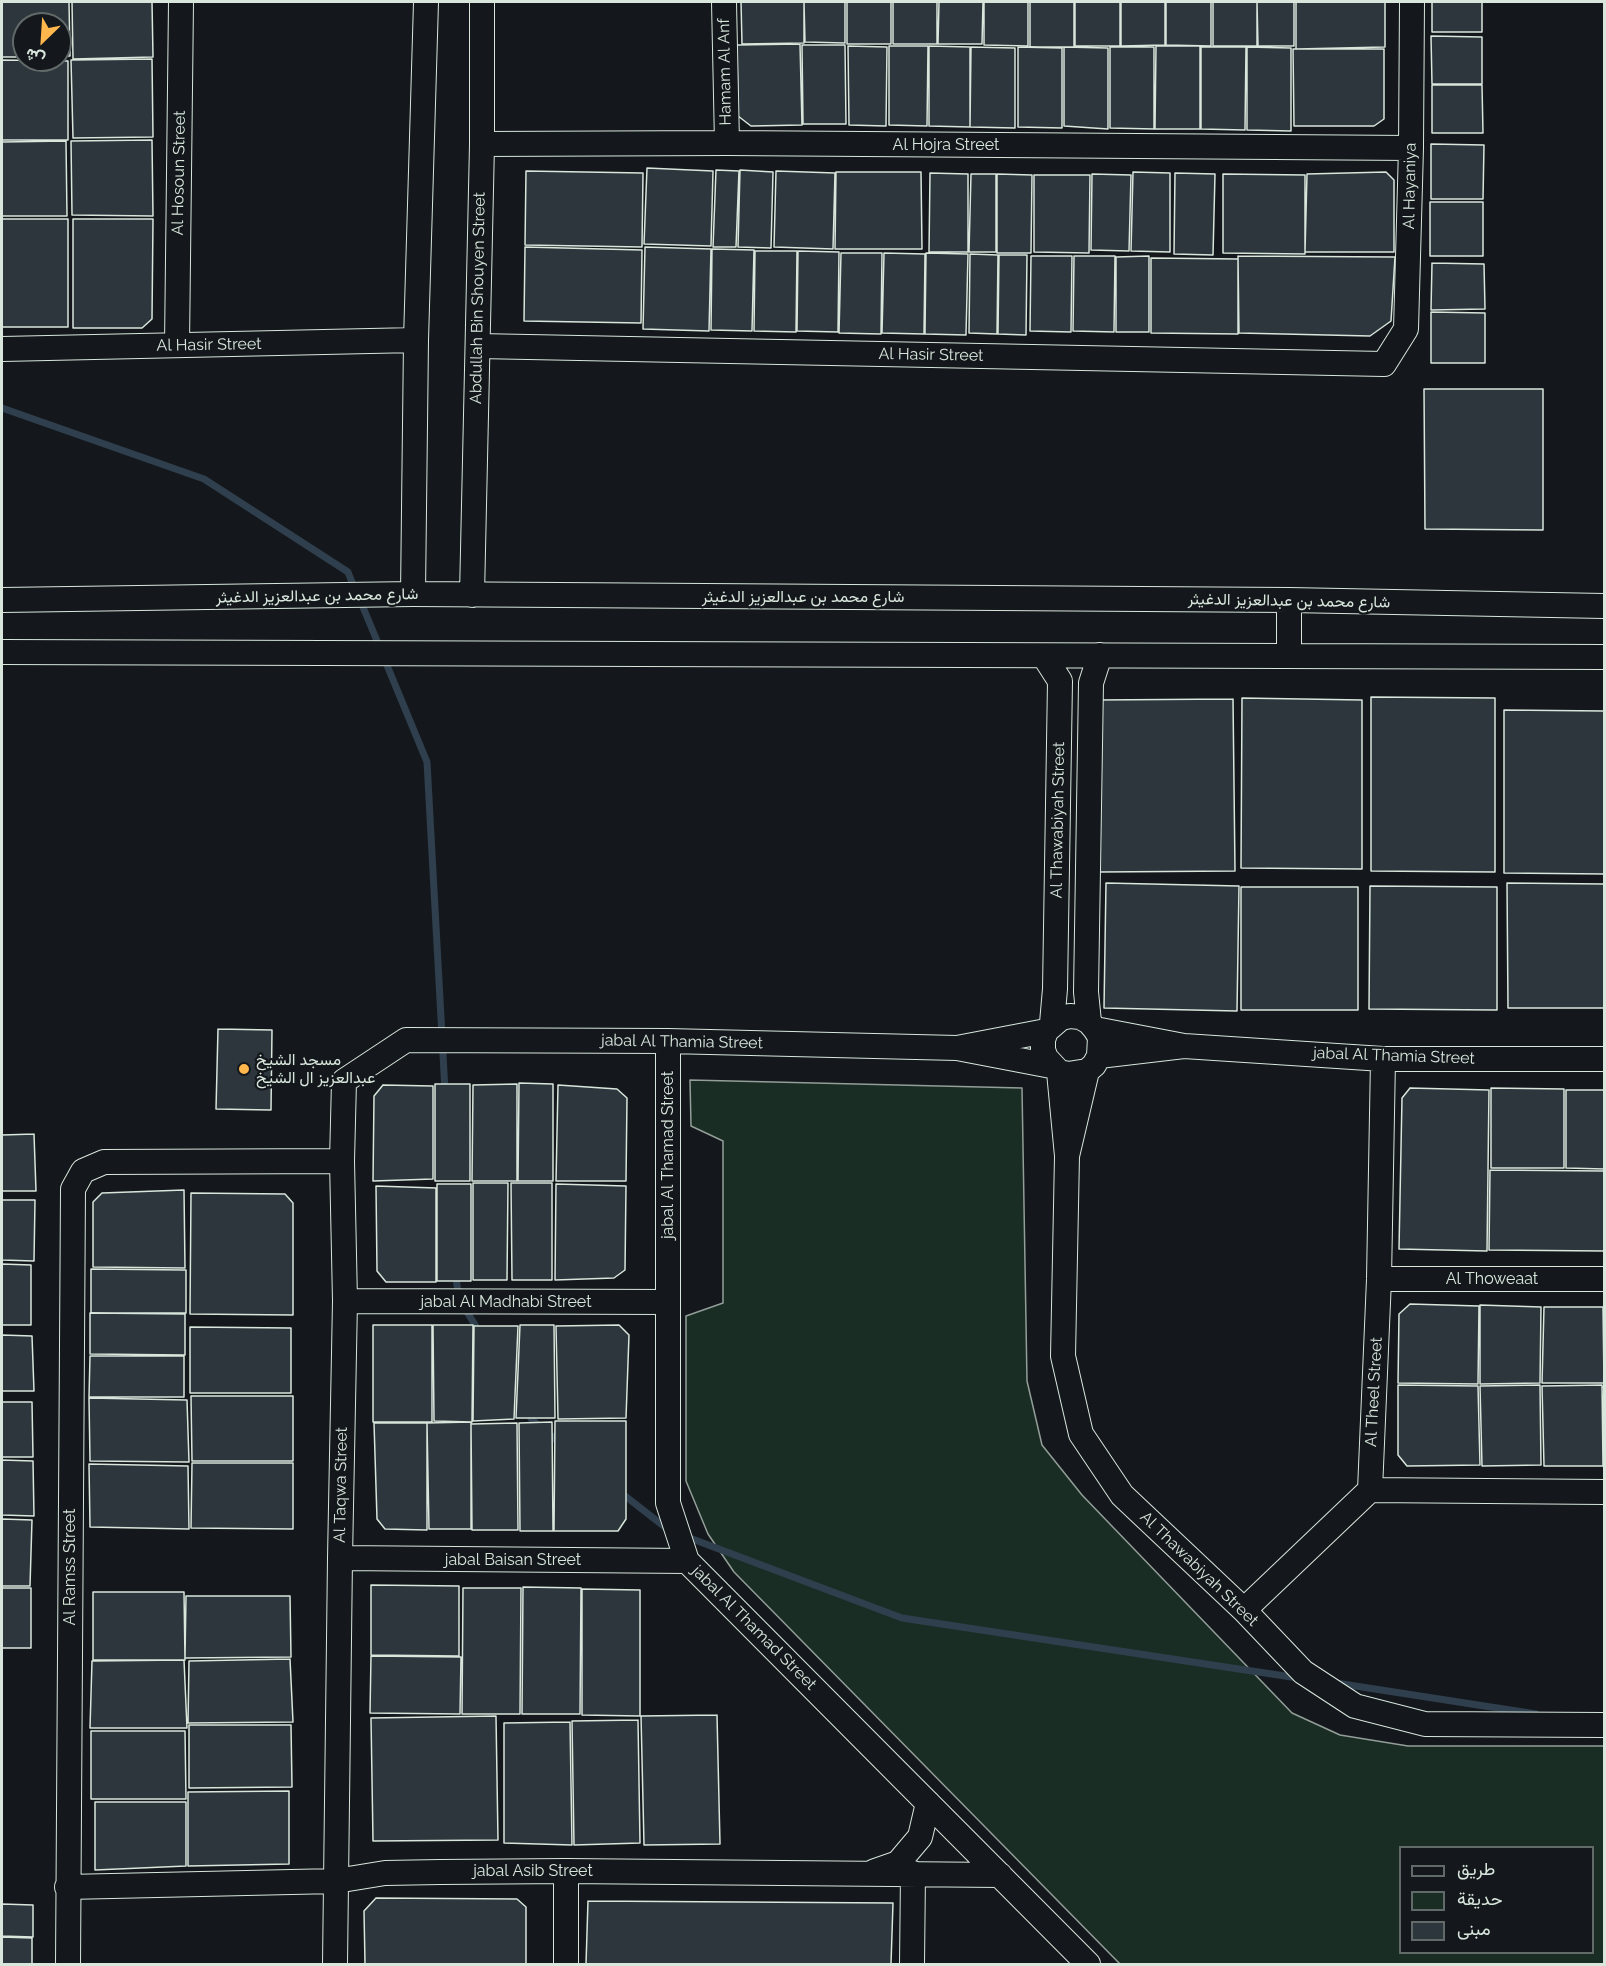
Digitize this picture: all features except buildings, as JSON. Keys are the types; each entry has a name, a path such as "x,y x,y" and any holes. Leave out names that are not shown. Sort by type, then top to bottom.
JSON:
{"street":[{"name":"Al Hosoun Street","path":"177,345 181,2"},
{"path":"413,594 416,340 426,2"},
{"name":"Abdullah Bin Shouyen Street","path":"472,595 482,144 482,2"},
{"name":"Hamam Al Anf","path":"724,2 727,143"},
{"name":"Al Hayaniya","path":"1384,364 1406,329 1412,2"},
{"name":"Al Hojra Street","path":"482,144 727,143 1411,148"},
{"name":"Al Hasir Street","path":"2,349 416,340"},
{"name":"Al Hasir Street","path":"478,346 1384,364"},
{"name":"شارع محمد بن عبدالعزيز الدغيثر","path":"2,600 413,594 1289,600 1605,606"},
{"path":"1289,600 1289,656"},
{"path":"2,652 1605,657"},
{"name":"Al Thawabiyah Street","path":"1044,656 1060,681 1055,989 1049,1027"},
{"name":"Al Thawabiyah Street","path":"1092,1025 1086,992 1091,683 1100,656"},
{"path":"957,1048 1049,1027 1061,1018 1070,1016 1080,1017 1092,1025 1184,1046"},
{"path":"1067,1156 1100,1037 1092,1025"},
{"path":"1049,1027 1043,1040 1043,1050 1055,1069 1067,1156"},
{"name":"jabal Al Thamia Street","path":"406,1040 668,1041 957,1048"},
{"name":"Al Taqwa Street","path":"335,1965 345,1301 342,1161 344,1080 406,1040"},
{"name":"jabal Al Thamad Street","path":"668,1041 669,1503 687,1561 1088,1965"},
{"path":"957,1048 1055,1069 1068,1074 1093,1064 1184,1046"},
{"name":"jabal Al Thamia Street","path":"1184,1046 1383,1059 1605,1059"},
{"name":"Al Theel Street","path":"1370,1490 1379,1279 1383,1059"},
{"name":"Al Thawabiyah Street","path":"1067,1156 1063,1356 1082,1434 1122,1495 1244,1610 1303,1672 1355,1706 1425,1724 1605,1725"},
{"name":"Al Ramss Street","path":"68,1965 73,1189 83,1172 104,1162 342,1161"},
{"name":"Al Thoweaat","path":"1379,1279 1605,1279"},
{"name":"jabal Al Madhabi Street","path":"345,1301 667,1302"},
{"path":"1244,1610 1370,1490 1605,1492"},
{"name":"jabal Baisan Street","path":"340,1558 687,1561"},
{"path":"873,1872 898,1863 920,1837 928,1803"},
{"path":"566,1870 566,1965"},
{"name":"jabal Asib Street","path":"68,1887 336,1881 385,1873 566,1870 1000,1875"},
{"path":"912,1965 914,1873"}],"green space":[{"path":"690,1080 1022,1088 1027,1381 1042,1445 1082,1495 1292,1713 1340,1735 1408,1746 1604,1746 1604,1964 1120,1964 734,1572 708,1534 686,1481 686,1316 723,1303 723,1141 691,1126"}],"waterway":[{"path":"2,408 204,479 348,572 355,590"},
{"path":"360,600 380,648"},
{"path":"384,658 427,762 445,1091"},
{"path":"455,1273 459,1297"},
{"path":"464,1307 480,1333"},
{"path":"527,1412 532,1420 560,1443"},
{"path":"620,1492 670,1531"},
{"path":"687,1537 902,1618 1298,1678"},
{"path":"1336,1683 1536,1714"}],"place":[{"name":"مسجد الشيخ عبدالعزيز ال الشيخ","path":"244,1069"}]}
